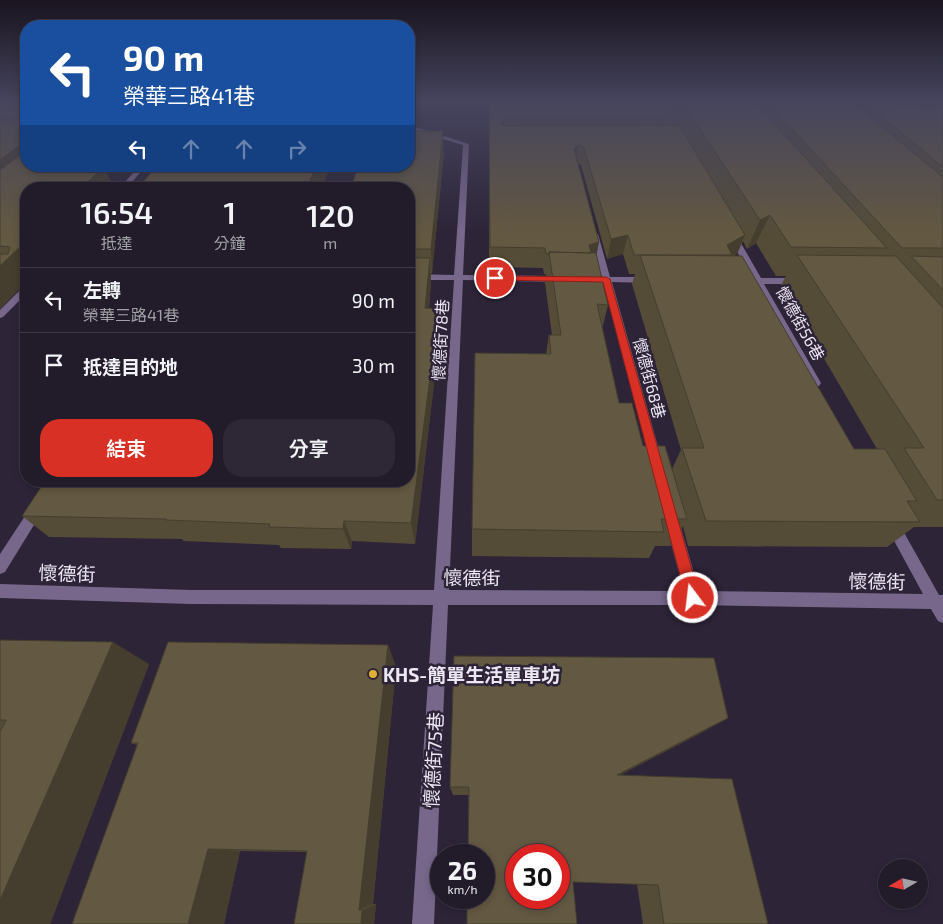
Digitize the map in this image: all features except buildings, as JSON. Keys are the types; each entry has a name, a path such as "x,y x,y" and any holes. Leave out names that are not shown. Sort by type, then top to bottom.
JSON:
{"street":[{"name":"懷德街78巷","path":"442,597 466,146"},
{"path":"128,182 138,172"},
{"name":"懷德街68巷","path":"591,223 660,476"},
{"name":"懷德街56巷","path":"726,224 821,394"},
{"path":"415,277 664,280"},
{"path":"740,281 806,281"},
{"path":"0,315 20,295"},
{"path":"0,567 51,487"},
{"path":"670,513 693,598"},
{"path":"888,515 940,607"},
{"name":"懷德街","path":"0,591 200,597 693,598 940,607"},
{"name":"懷德街75巷","path":"423,924 442,597"}],"place":[{"name":"KHS-簡單生活單車坊","path":"373,674"}],"route":[{"path":"495,278 606,279 693,598"}]}
